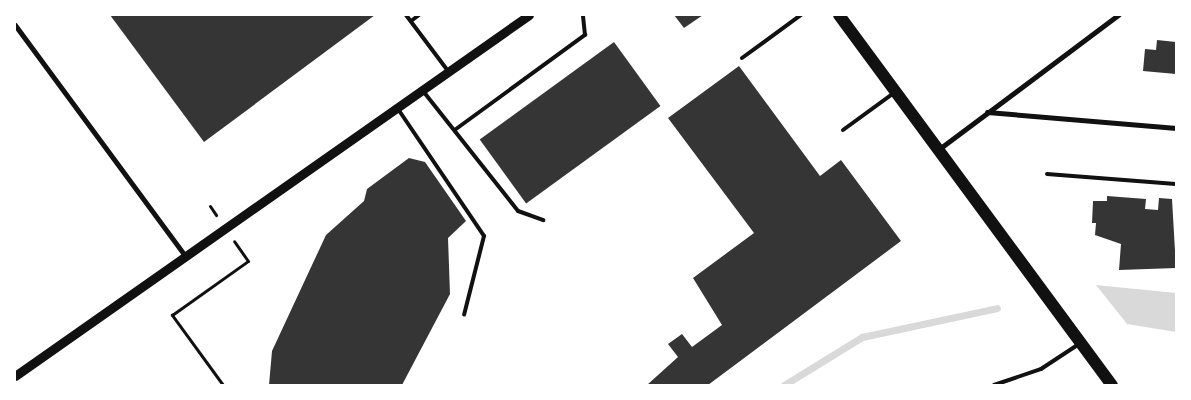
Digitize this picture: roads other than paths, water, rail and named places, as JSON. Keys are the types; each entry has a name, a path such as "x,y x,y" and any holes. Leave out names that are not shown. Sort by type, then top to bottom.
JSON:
{"main road":[{"path":"839,15 1112,385"}],"street":[{"path":"15,376 184,254 529,15"},
{"path":"939,149 1118,15"},
{"path":"15,25 184,254"},
{"path":"987,112 1176,128"}],"lane":[{"path":"406,15 448,71"},
{"path":"411,21 419,15"},
{"path":"456,128 585,35 583,15"},
{"path":"742,58 801,15"},
{"path":"422,89 456,128 518,211 543,220"},
{"path":"843,130 896,91"},
{"path":"397,107 484,236 464,315"},
{"path":"1047,174 1176,184"},
{"path":"994,385 1041,369 1081,343"}],"waterway":[{"path":"784,385 862,337 997,308"}]}
